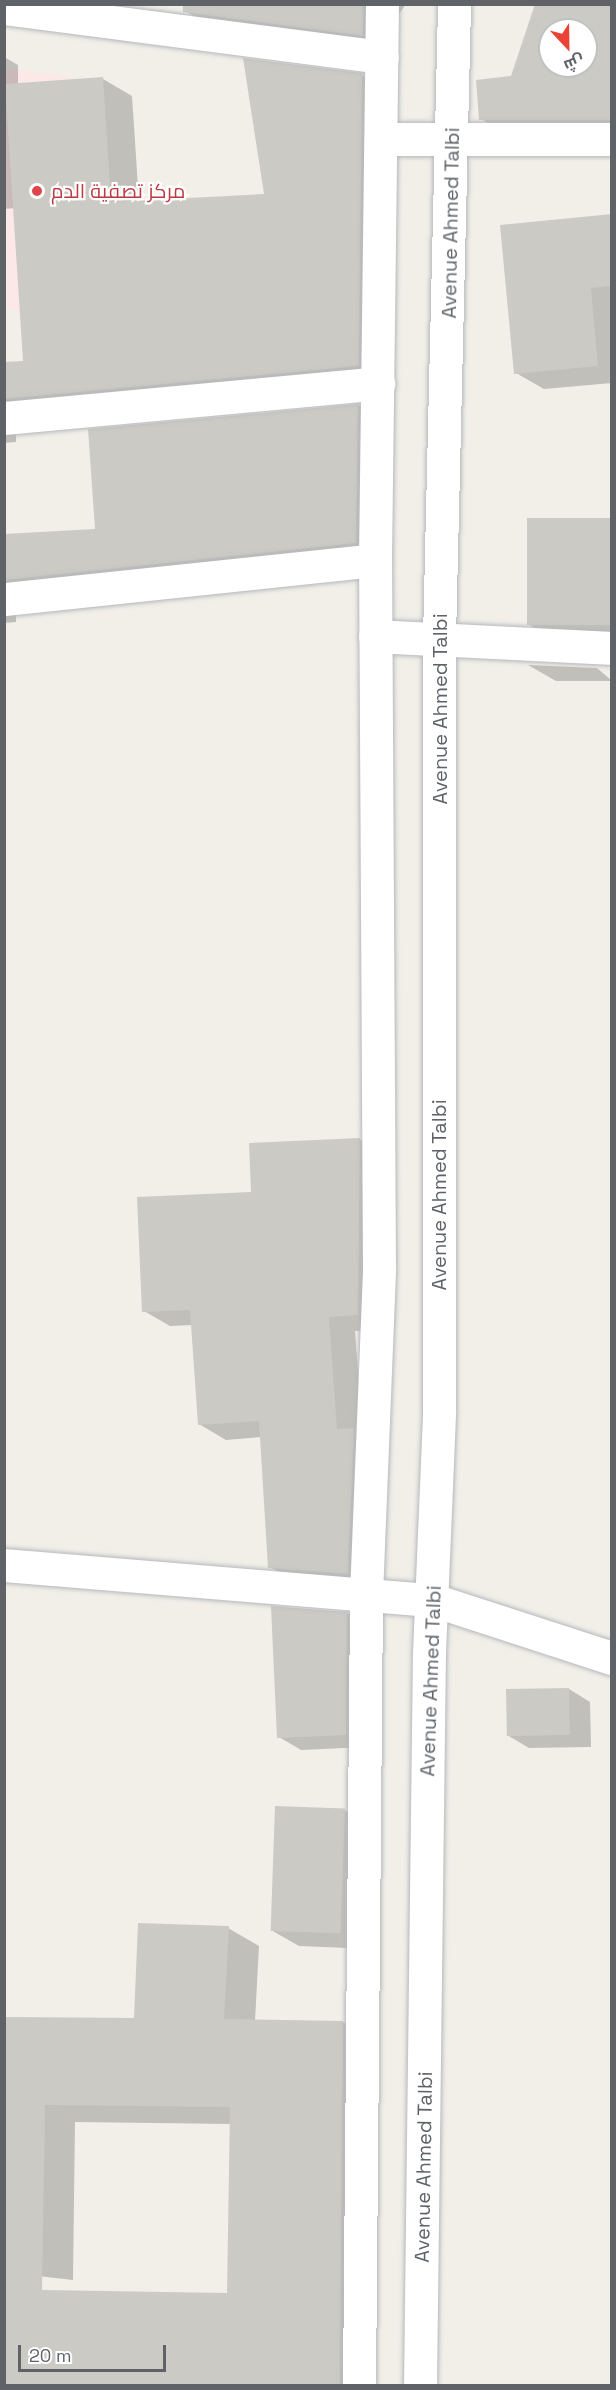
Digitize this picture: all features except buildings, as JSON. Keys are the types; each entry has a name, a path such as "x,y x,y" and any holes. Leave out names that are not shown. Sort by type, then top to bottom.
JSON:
{"main road":[{"path":"359,2385 366,1595 379,1267 375,560 383,139 382,4"},
{"name":"Avenue Ahmed Talbi","path":"420,2385 439,1410 439,638 454,137 454,4"},
{"path":"4,8 382,57"},
{"path":"383,139 454,137 612,139"},
{"path":"4,418 378,383"},
{"path":"4,599 375,560"},
{"path":"375,636 612,648"},
{"path":"4,1565 434,1600 612,1658"}],"shaded area":[{"name":"مركز تصفية الدم","path":"5,68 71,77 38,313 4,308"}],"place":[{"name":"مركز تصفية الدم","path":"37,191"}]}
